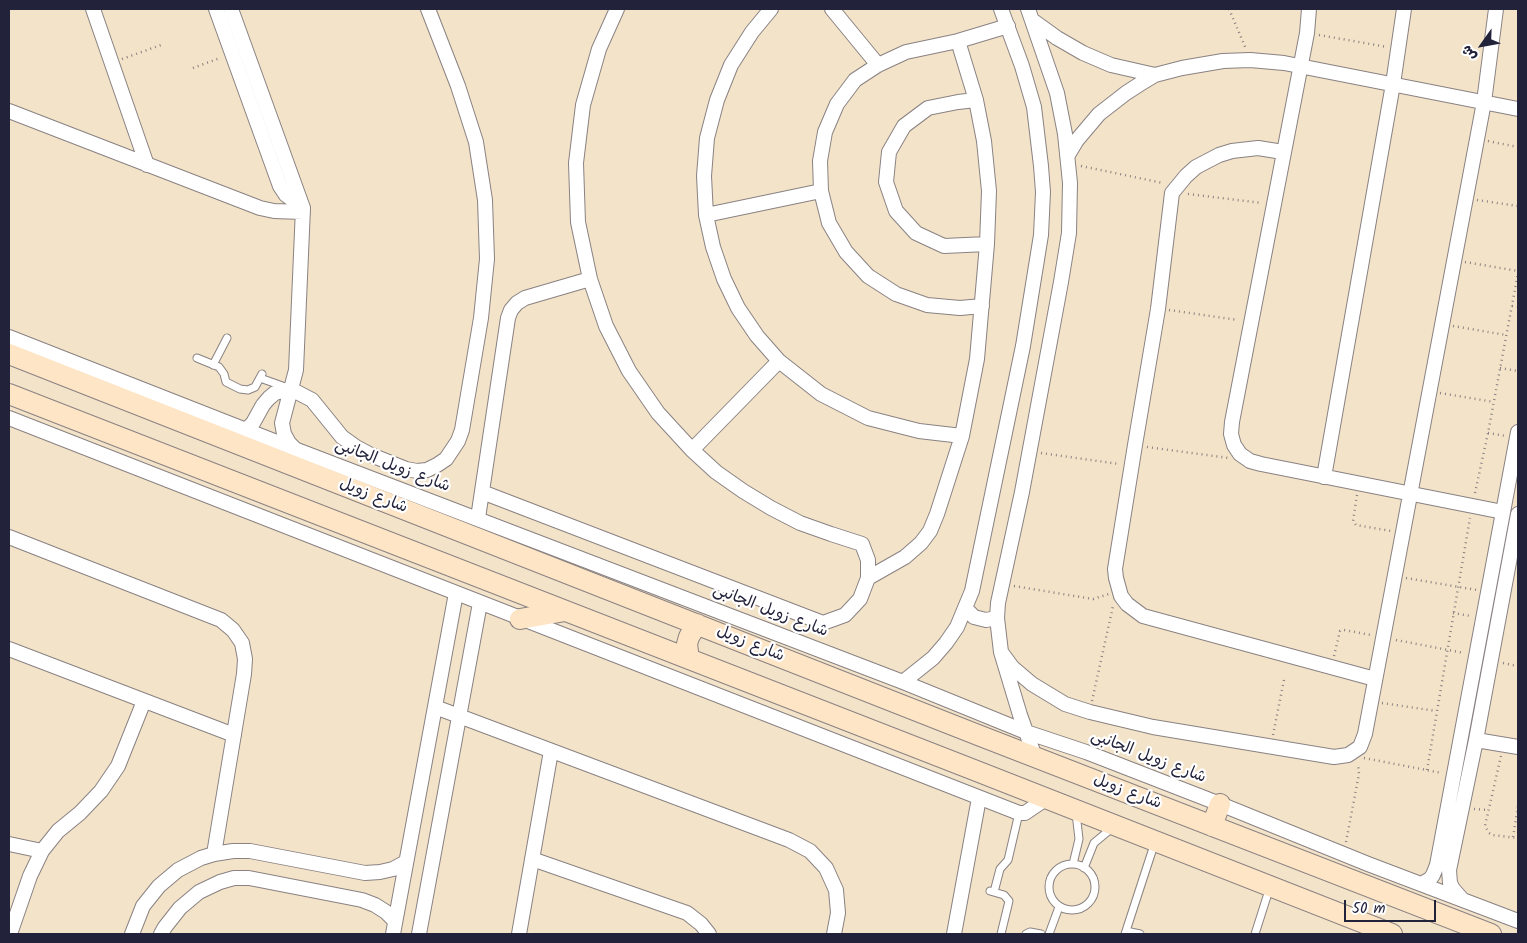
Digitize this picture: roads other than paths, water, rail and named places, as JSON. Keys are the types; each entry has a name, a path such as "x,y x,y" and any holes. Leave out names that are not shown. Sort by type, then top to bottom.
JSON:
{"main road":[{"name":"شارع زويل","path":"9,354 594,574 652,607 1491,934"},
{"path":"9,394 1392,934"},
{"path":"643,641 653,632 655,626 655,613 652,607"},
{"path":"520,619 566,611"},
{"path":"689,658 687,644 697,624"},
{"path":"1212,826 1220,804"}],"street":[{"path":"93,9 147,165"},
{"path":"216,9 280,186 286,195 303,210"},
{"path":"231,9 303,210 298,351 296,370 282,423 284,434 296,450"},
{"path":"246,430 253,423 263,405 274,393 291,389 312,400 342,436 356,447 406,469 427,470 437,465 449,454 458,441 462,430 481,318 486,259 485,200 476,142 458,86 428,9"},
{"path":"482,492 823,623 845,615 860,599 868,578 868,560 862,544 800,523 771,508 736,486 692,450 658,413 629,371 606,326 590,279 578,222 576,163 583,106 598,49 617,9"},
{"path":"771,9 752,32 732,65 717,100 706,147 704,176 706,214 713,247 727,286 738,308 757,336 779,361 821,394 868,418 920,431 962,436"},
{"path":"832,9 878,64"},
{"path":"903,682 933,658 957,627 972,591 1022,346 1041,235 1043,192 1040,149 1034,107 1002,9"},
{"path":"1309,9 1307,34 1231,434 1234,445 1240,454 1250,461 1503,512"},
{"path":"1324,477 1393,84 1404,9"},
{"path":"1001,652 1012,667 1032,684 1066,704 1090,712 1153,726 1334,757 1341,757 1354,752 1363,740 1371,701 1484,102 1496,9"},
{"path":"1030,14 1057,38 1083,53 1118,67 1154,76"},
{"path":"1030,14 1057,93 1069,159 1069,233 997,618 1001,652 1035,757"},
{"path":"982,306 960,308 927,305 896,294 868,276 846,252 830,223 821,191 820,161 825,132 837,104 855,80 878,64 906,52 958,42 1008,26"},
{"path":"868,578 905,557 921,544 930,531 938,514 962,436 977,358 988,244 990,191 984,141 976,100 958,42"},
{"path":"1069,159 1077,140 1099,114 1126,92 1154,76 1209,62 1250,60 1300,66 1518,108"},
{"path":"976,100 928,108 904,126 889,152 886,182 896,211 916,233 944,246 988,244"},
{"path":"9,111 260,208 274,211 303,210"},
{"path":"1284,152 1251,148 1219,155 1196,167 1175,189 1158,309 1116,569 1118,587 1121,596 1134,611 1152,620 1375,679"},
{"path":"706,214 821,191"},
{"path":"478,518 508,318 511,310 524,298 590,279"},
{"name":"شارع زويل الجانبى","path":"9,337 296,450 478,518 594,574 903,682 1026,732 1086,752 1518,921"},
{"path":"692,450 779,361"},
{"path":"9,418 1019,814 1025,813 1047,798"},
{"path":"1421,884 1430,879 1436,870 1517,440"},
{"path":"1462,899 1450,883 1449,870 1476,740 1518,514"},
{"path":"9,537 221,620 233,630 242,643 246,659 214,854"},
{"path":"394,928 456,593"},
{"path":"419,934 480,603"},
{"path":"966,609 974,617 986,620 997,618"},
{"path":"1483,620 1498,625"},
{"path":"9,649 234,735"},
{"path":"10,934 30,876 42,851 58,831 80,813 100,791 118,766 144,700"},
{"path":"435,707 789,840 810,851 826,868 836,890 838,913 834,934"},
{"path":"1476,740 1518,747"},
{"path":"519,934 551,751"},
{"path":"954,934 979,798"},
{"path":"9,844 42,851"},
{"path":"132,934 143,906 159,886 178,870 201,858 214,854 250,851 365,873 380,872 406,862"},
{"path":"532,859 686,913 701,924 709,934"},
{"path":"161,934 180,908 198,892 234,878 250,878 362,900 386,912 394,928"}],"lane":[{"path":"213,365 227,338"},
{"path":"198,358 222,370 226,382 240,389 252,388 257,384 261,376 291,389"},
{"path":"1073,864 1079,839 1075,810"},
{"path":"1001,934 1009,901 1004,895 992,891 1000,869 1008,860 1019,814"},
{"path":"1084,868 1094,843 1115,826"},
{"path":"1140,934 1126,932 1155,841"},
{"path":"1073,864 1084,868 1089,871 1095,882 1092,900 1088,905 1077,910 1071,911 1059,907 1054,903 1049,892 1049,880 1061,866 1073,864"},
{"path":"1254,934 1270,886"},
{"path":"1048,934 1059,907"},
{"path":"1026,934 1030,932 1041,934"}]}
